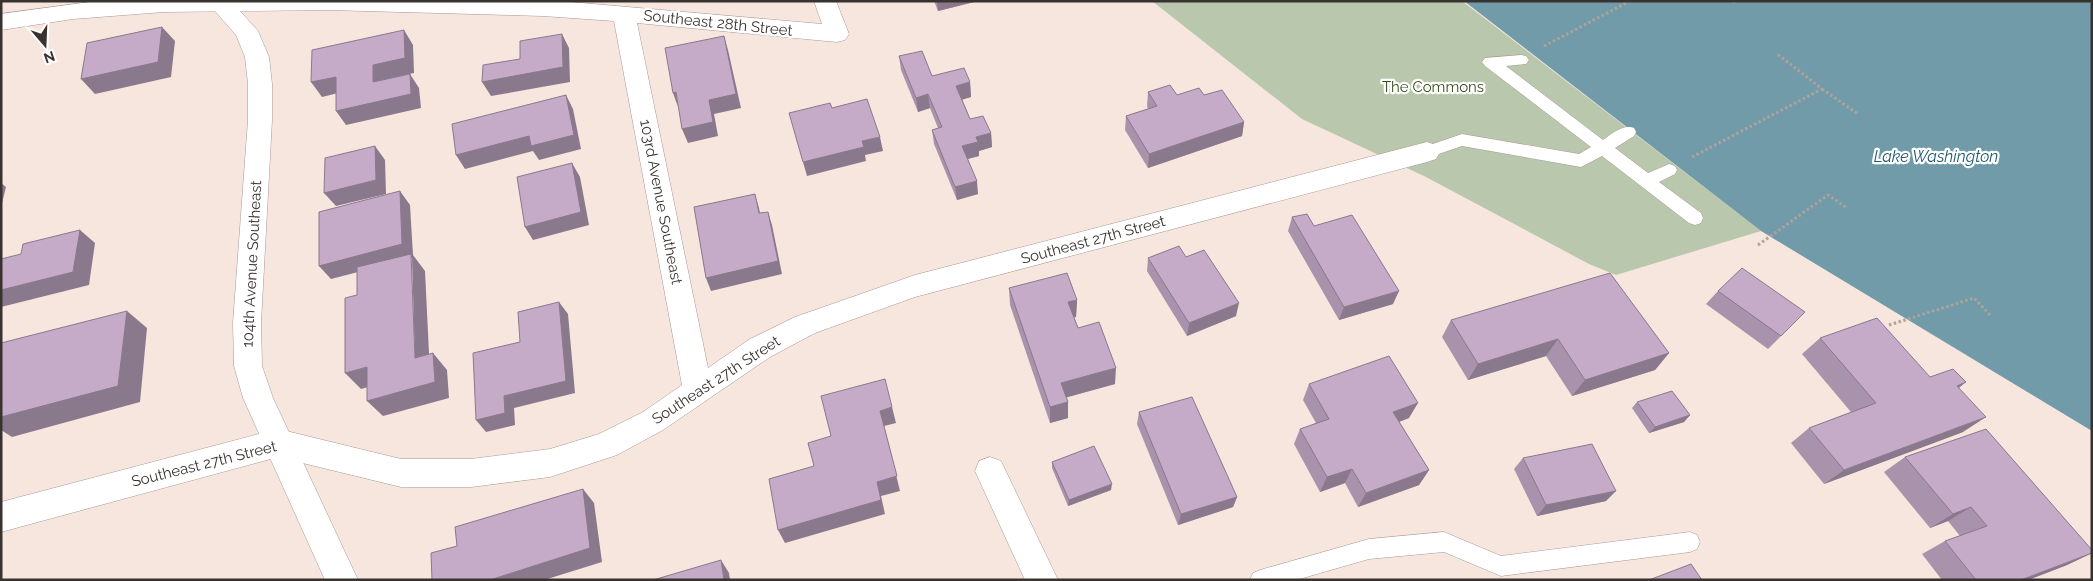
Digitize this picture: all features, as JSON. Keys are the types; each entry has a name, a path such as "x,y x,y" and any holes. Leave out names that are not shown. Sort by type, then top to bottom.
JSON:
{"street":[{"name":"Southeast 28th Street","path":"1,22 82,10 164,4 328,2 543,8 836,34 825,1"},
{"name":"104th Avenue Southeast","path":"221,2 246,31 258,57 260,120 247,324 248,366 258,398 342,580"},
{"name":"103rd Avenue Southeast","path":"624,14 698,391"},
{"name":"Southeast 27th Street","path":"1,517 278,443 339,460 401,473 471,473 550,463 606,445 653,421 760,348 806,325 852,307 915,286 1427,152"},
{"path":"990,471 1042,580"}],"lane":[{"path":"1522,60 1490,62 1694,218"},
{"path":"1427,152 1462,140 1581,161 1628,132"},
{"path":"1646,181 1669,170"},
{"path":"1260,580 1369,549 1444,542 1502,566 1690,542"}],"path":[{"path":"1540,49 1630,1"},
{"path":"1733,1 1737,4"},
{"path":"1776,53 1858,114"},
{"path":"1669,170 1822,89"},
{"path":"1758,245 1828,195 1847,208"},
{"path":"1889,325 1974,298 1990,315"}],"green space":[{"name":"The Commons","path":"1152,1 1462,1 1761,231 1616,275 1589,264 1426,177 1302,119"}],"water":[{"name":"Lake Washington","path":"1464,1 2092,1 2092,431 1761,231"}],"building":[{"path":"162,27 158,62 81,79 87,43"},
{"path":"404,30 405,58 373,65 373,82 410,74 411,94 336,111 336,77 311,82 312,50"},
{"path":"562,34 563,67 482,82 483,65 520,59 520,41"},
{"path":"724,36 736,94 709,100 713,122 682,129 676,92 673,93 665,48"},
{"path":"922,51 932,76 964,68 970,82 956,86 970,119 983,116 991,133 976,137 978,142 962,146 977,181 955,187 932,130 942,127 928,94 916,98 899,56"},
{"path":"1170,85 1177,95 1199,88 1204,95 1222,90 1244,122 1149,154 1126,116 1157,106 1148,92"},
{"path":"566,95 574,135 531,146 529,136 456,155 452,124"},
{"path":"867,99 880,137 862,141 864,147 803,162 789,113 830,103 832,108"},
{"path":"375,146 376,180 324,193 325,158"},
{"path":"572,163 581,212 525,227 517,177"},
{"path":"400,191 402,244 319,266 319,212"},
{"path":"755,194 759,213 768,212 778,261 706,278 694,207"},
{"path":"1307,214 1314,226 1352,215 1399,291 1344,307 1292,217"},
{"path":"80,230 73,272 1,290 1,259 21,254 23,244"},
{"path":"1179,246 1186,257 1204,250 1239,303 1189,323 1148,258"},
{"path":"411,254 415,358 433,353 435,382 367,401 367,367 345,373 345,298 357,295 357,267"},
{"path":"1742,268 1805,312 1781,336 1718,291"},
{"path":"1067,273 1077,300 1068,302 1078,328 1099,322 1116,368 1061,383 1068,402 1050,407 1009,288"},
{"path":"1610,273 1669,353 1585,380 1558,339 1478,364 1451,320"},
{"path":"559,302 566,381 504,396 505,413 476,420 473,353 520,342 518,312"},
{"path":"127,311 118,386 1,417 1,343"},
{"path":"1877,318 1930,377 1953,369 1966,382 1957,386 1986,417 1844,470 1809,428 1876,403 1820,338"},
{"path":"1389,356 1418,403 1393,412 1429,470 1366,493 1352,469 1327,477 1300,429 1329,419 1309,384"},
{"path":"885,379 892,407 880,411 897,476 877,482 881,500 778,530 769,479 814,466 808,443 831,436 821,396"},
{"path":"1672,391 1690,415 1655,427 1637,402"},
{"path":"1192,397 1237,497 1181,514 1139,412"},
{"path":"1986,429 2092,550 2092,553 2021,580 1976,580 1945,541 1987,526 1971,507 1953,514 1905,457"},
{"path":"1592,444 1616,491 1546,505 1523,458"},
{"path":"1094,446 1112,484 1069,500 1052,462"},
{"path":"583,489 590,548 490,580 432,580 431,553 457,546 455,527"},
{"path":"721,560 724,580 653,580"},
{"path":"1691,564 1702,580 1649,580"}]}
